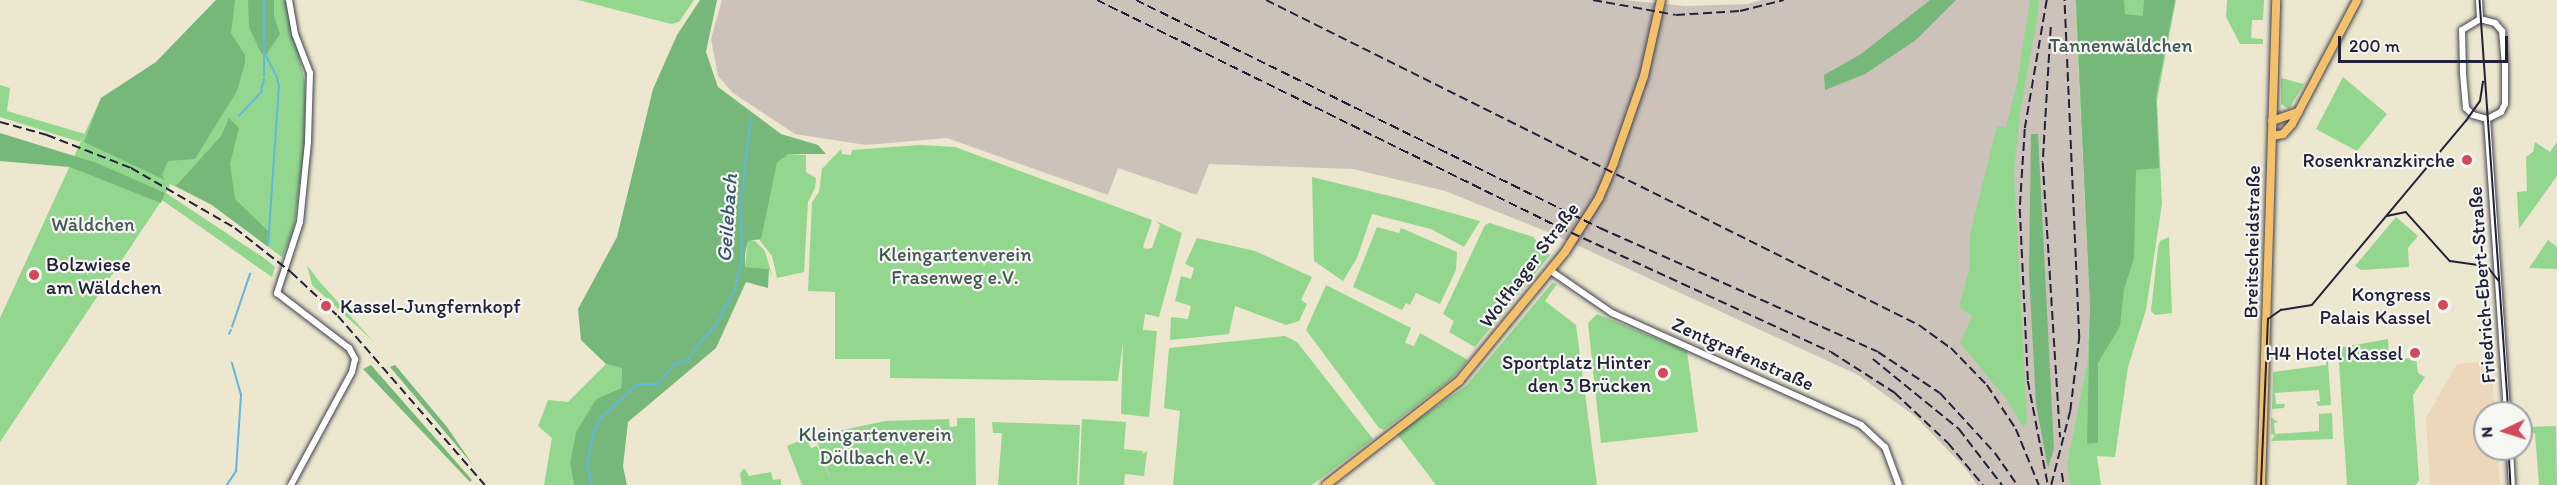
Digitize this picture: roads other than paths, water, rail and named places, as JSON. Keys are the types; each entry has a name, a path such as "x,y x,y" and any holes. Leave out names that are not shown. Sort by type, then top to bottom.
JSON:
{"main road":[{"name":"Wolfhager Straße","path":"1326,485 1459,381 1551,271 1587,218 1607,181 1644,76 1661,0"},
{"name":"Breitscheidstraße","path":"2261,485 2276,0"},
{"path":"2272,136 2288,129 2357,0"},
{"path":"2272,121 2298,112"}],"street":[{"path":"289,0 295,34 310,73 308,153 300,222 276,287 281,298 349,348 355,359 352,372 291,485"},
{"path":"2479,0 2480,19"},
{"path":"2480,19 2495,23 2502,31 2506,75 2505,104 2501,112 2487,119 2473,115 2466,108 2463,70 2462,30 2480,19"},
{"name":"Friedrich-Ebert-Straße","path":"2487,119 2506,401"},
{"name":"Zentgrafenstraße","path":"1551,271 1612,313 1861,425 1885,447 1899,485"},
{"path":"2511,461 2512,485"}],"waterway":[{"path":"264,0 264,76"},
{"path":"265,53 275,73"},
{"path":"268,246 279,86 276,75"},
{"path":"239,116 261,92 264,79"},
{"name":"Geilebach","path":"699,344 716,325 735,289 742,259 741,200 751,119"},
{"path":"232,327 250,274"},
{"path":"229,334 231,330"},
{"name":"Geilebach","path":"592,485 587,466 594,430 601,418 638,384 658,384 675,363 687,361 698,345"},
{"path":"227,485 236,471 241,395 232,363"}],"tram line":[{"path":"2480,0 2508,401"},
{"path":"2261,485 2268,319 2281,310 2312,305 2466,121 2480,101 2483,82"},
{"path":"2387,216 2406,212 2450,261 2487,266 2499,281"},
{"path":"2510,461 2511,485"}],"railway":[{"path":"1097,0 1559,227 1831,352 1895,393 1948,443 1983,485"},
{"path":"1136,0 1600,228 1878,352 1940,393 1995,453 2017,485"},
{"path":"1266,0 1919,325 1951,348 1987,385 2016,429 2039,485"},
{"path":"1593,0 1676,15 1740,11 1784,0"},
{"path":"2047,0 2025,129 2020,209 2028,381 2048,485"},
{"path":"2051,485 2070,411 2079,338 2064,0"},
{"path":"2051,27 2043,163 2060,437"},
{"path":"0,122 47,135 131,168 235,228 291,272 338,316 485,485"},
{"path":"1873,359 1959,429 2002,485"},
{"path":"2062,473 2064,485"}],"place":[{"name":"Rosenkranzkirche","path":"2467,160"},
{"name":"Bolzwiese am Wäldchen","path":"34,275"},
{"name":"Kongress Palais Kassel","path":"2443,305"},
{"name":"Kassel-Jungfernkopf","path":"326,306"},
{"name":"H4 Hotel Kassel","path":"2415,353"},
{"name":"Sportplatz Hinter den 3 Brücken","path":"1663,373"}],"park label":[{"name":"Tannenwäldchen","path":"2121,45"},
{"name":"Wäldchen","path":"93,224"},
{"name":"Kleingartenverein Frasenweg e.V.","path":"955,266"},
{"name":"Kleingartenverein Döllbach e.V.","path":"875,446"}]}
